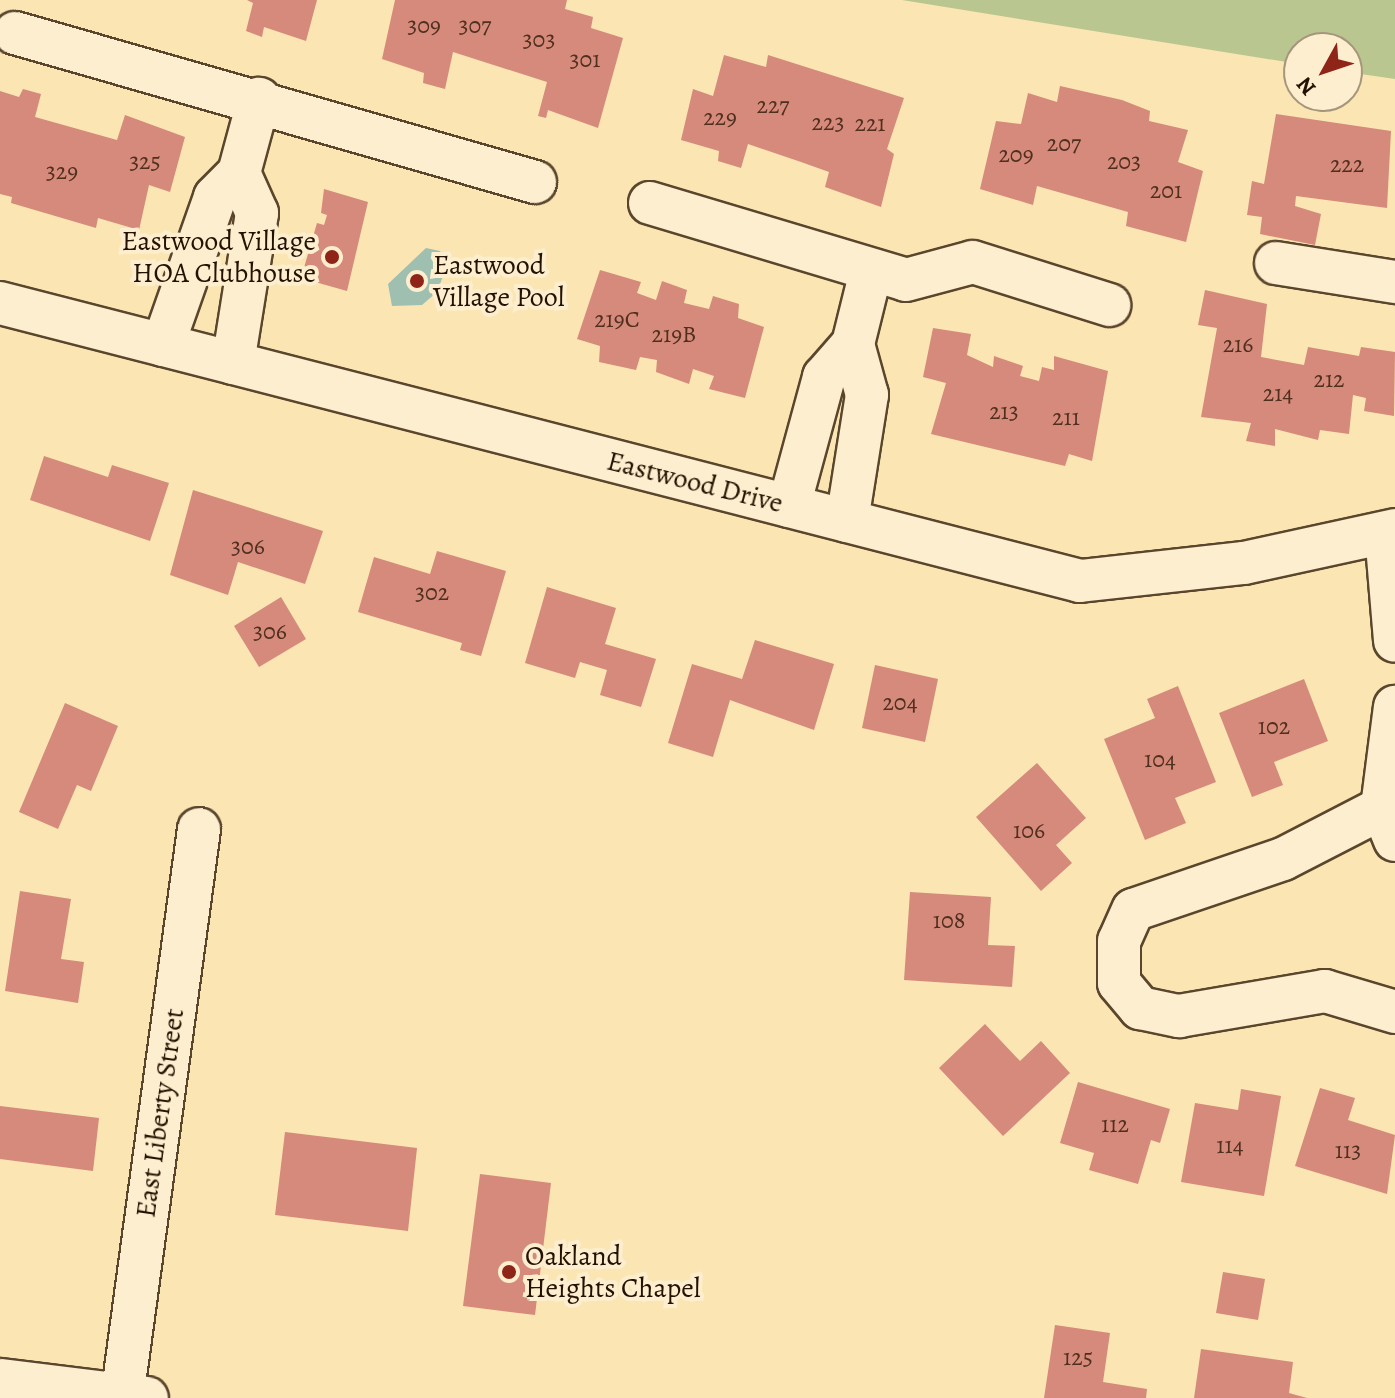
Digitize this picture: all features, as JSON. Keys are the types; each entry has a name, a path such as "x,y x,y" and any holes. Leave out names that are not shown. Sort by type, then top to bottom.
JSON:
{"street":[{"path":"15,33 259,99 535,182"},
{"path":"163,345 215,197 239,173 259,99"},
{"path":"233,363 257,213 239,173"},
{"path":"650,203 906,280 973,262 1109,305"},
{"path":"1276,263 1395,282"},
{"path":"789,506 824,377 853,344 871,271"},
{"name":"Eastwood Drive","path":"0,303 1080,581 1244,563 1391,532"},
{"path":"847,521 867,395 853,344"},
{"path":"1391,532 1395,641"},
{"path":"1395,707 1388,824 1133,910 1119,941 1119,983 1140,1008 1179,1016 1325,991 1395,1012"},
{"name":"East Liberty Street","path":"130,1397 199,829"},
{"path":"0,1380 130,1397"}],"green space":[{"path":"902,0 1395,0 1395,79 1363,74 1363,32 1283,32 1283,61"}],"shaded area":[{"name":"Eastwood Village Pool","path":"426,248 440,251 448,263 437,292 422,305 392,306 388,284"}],"building":[{"path":"247,0 317,0 306,41 264,27 262,37 246,31 253,3"},
{"path":"395,0 567,0 565,9 593,17 591,28 623,38 598,128 548,110 546,118 538,116 547,82 453,52 445,89 423,83 424,73 382,59"},
{"path":"724,55 766,67 768,55 904,98 887,149 894,154 881,207 825,187 829,172 748,144 741,168 718,161 719,151 681,140 693,89 713,96"},
{"path":"1060,86 1122,100 1150,111 1149,121 1188,130 1178,162 1203,171 1186,242 1126,226 1128,212 1037,186 1033,205 980,189 996,121 1021,124 1028,93 1057,102"},
{"path":"23,89 41,94 35,117 117,140 125,115 185,137 170,192 149,185 139,230 98,218 96,228 11,203 12,197 0,194 0,91 19,97"},
{"path":"1276,114 1391,131 1387,208 1296,196 1295,206 1321,214 1315,245 1260,234 1262,217 1247,215 1252,181 1264,184"},
{"name":"Eastwood Village HOA Clubhouse","path":"324,189 368,202 347,291 301,278 317,223 324,225 327,215 321,213"},
{"path":"600,270 641,282 637,293 656,300 662,281 687,290 684,303 709,309 713,296 739,304 738,318 764,327 745,398 709,389 714,376 693,369 689,384 656,372 657,360 640,357 636,370 599,362 600,346 577,339"},
{"path":"1205,290 1267,304 1261,357 1304,365 1308,347 1359,356 1361,347 1395,352 1394,416 1364,411 1366,398 1353,395 1349,434 1320,430 1318,440 1275,429 1275,446 1246,441 1251,423 1201,417 1217,328 1198,325"},
{"path":"933,328 971,334 967,355 993,367 994,356 1023,366 1020,376 1039,381 1042,367 1054,370 1054,356 1108,371 1092,461 1069,454 1065,466 931,434 946,383 923,377"},
{"path":"44,456 108,477 112,465 169,483 150,541 30,500"},
{"path":"193,490 323,531 305,584 238,562 228,595 170,575"},
{"path":"437,551 506,571 481,656 460,650 462,643 358,612 374,557 430,574"},
{"path":"547,587 616,608 605,644 656,659 641,707 600,695 607,670 580,662 575,678 525,663"},
{"path":"281,597 306,639 259,667 234,626"},
{"path":"755,640 834,664 814,730 730,700 713,757 668,743 692,664 742,679"},
{"path":"875,665 938,679 925,742 862,728"},
{"path":"1304,679 1328,741 1274,762 1283,785 1252,797 1219,713"},
{"path":"1178,686 1216,782 1175,798 1186,823 1145,840 1104,739 1155,718 1147,699"},
{"path":"65,703 118,726 91,791 77,785 58,829 19,812"},
{"path":"1037,763 1086,818 1056,845 1072,863 1041,891 976,817"},
{"path":"20,891 71,899 61,959 84,962 78,1003 5,991"},
{"path":"910,892 991,897 988,945 1015,946 1012,987 904,980"},
{"path":"985,1024 1020,1061 1041,1041 1070,1073 1003,1136 939,1068"},
{"path":"1078,1082 1170,1109 1160,1143 1151,1140 1138,1184 1089,1170 1094,1153 1060,1143"},
{"path":"1320,1088 1355,1098 1348,1120 1395,1135 1387,1194 1295,1166"},
{"path":"1241,1089 1281,1096 1264,1196 1181,1182 1195,1103 1238,1110"},
{"path":"0,1106 99,1118 93,1171 0,1159"},
{"path":"285,1132 417,1148 408,1231 275,1215"},
{"path":"480,1174 551,1183 535,1315 463,1306"},
{"path":"1223,1272 1265,1279 1258,1320 1216,1313"},
{"path":"1055,1325 1110,1333 1103,1382 1147,1389 1146,1398 1044,1398"},
{"path":"1201,1349 1293,1362 1289,1393 1307,1398 1194,1398"}],"place":[{"name":"Eastwood Village HOA Clubhouse","path":"332,257"},
{"name":"Eastwood Village Pool","path":"417,281"},
{"name":"Oakland Heights Chapel","path":"509,1272"}]}
